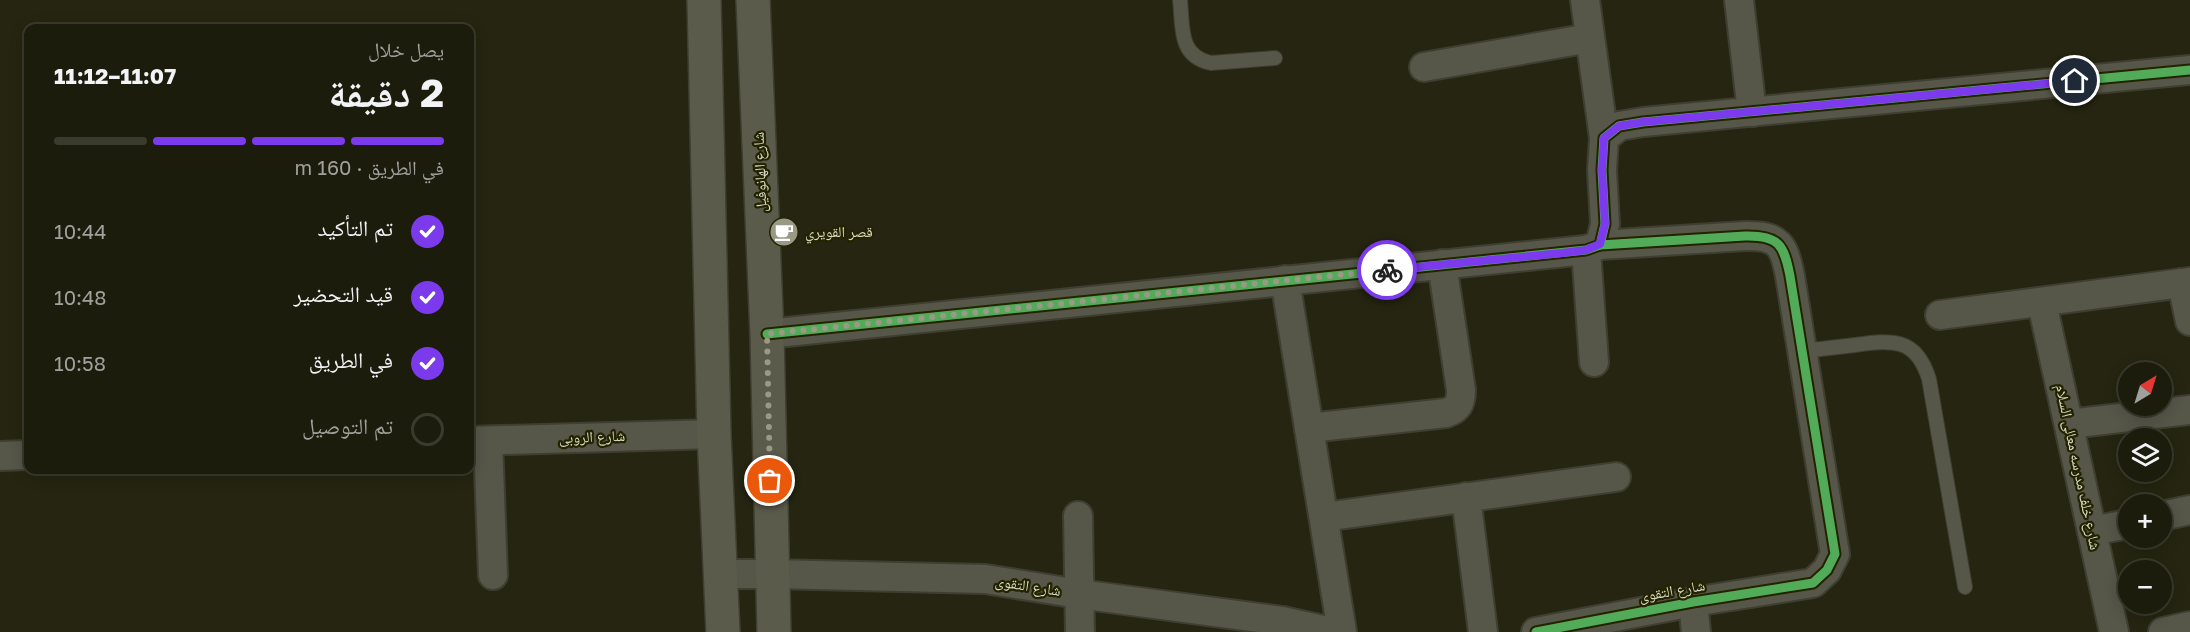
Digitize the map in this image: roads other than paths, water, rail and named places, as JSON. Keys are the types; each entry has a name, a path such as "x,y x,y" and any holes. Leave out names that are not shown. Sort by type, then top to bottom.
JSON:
{"street":[{"path":"704,0 714,434 723,632"},
{"name":"شارع الهانوفيل","path":"753,0 767,334 774,632"},
{"path":"1585,0 1604,138 1602,170 1605,224 1593,247 1594,362"},
{"path":"1738,0 1752,112"},
{"path":"1424,67 1590,38"},
{"path":"1604,138 1619,126 2190,70"},
{"path":"767,334 1593,247 1764,236 1777,242 1786,258 1803,351"},
{"path":"1309,428 1446,413 1453,411 1459,405 1461,390 1442,264"},
{"path":"1285,280 1342,632"},
{"path":"1940,315 2186,283 2190,321"},
{"name":"شارع خلف مدرسه معالى السلام","path":"2042,303 2114,632"},
{"name":"شارع التقوى","path":"1536,632 1693,602 1813,583 1827,570 1835,554 1803,351"},
{"path":"2069,424 2190,410"},
{"name":"شارع الروبى","path":"479,441 714,434"},
{"path":"479,441 493,575"},
{"path":"0,456 24,455"},
{"path":"1324,517 1616,477"},
{"path":"1466,497 1483,632"},
{"path":"2172,514 2190,510"},
{"path":"1078,516 1080,632"},
{"path":"2092,531 2118,526"},
{"name":"شارع التقوى","path":"721,574 985,579 1243,624 1282,621 1332,632"},
{"path":"1693,602 1696,632"},
{"path":"2163,632 2190,626"}],"lane":[{"path":"1180,0 1185,45 1201,61 1211,63 1275,58"},
{"path":"1803,351 1889,341 1904,344 1916,352 1925,364 1965,587"}],"place":[{"name":"قصر القويري","path":"784,232"}]}
